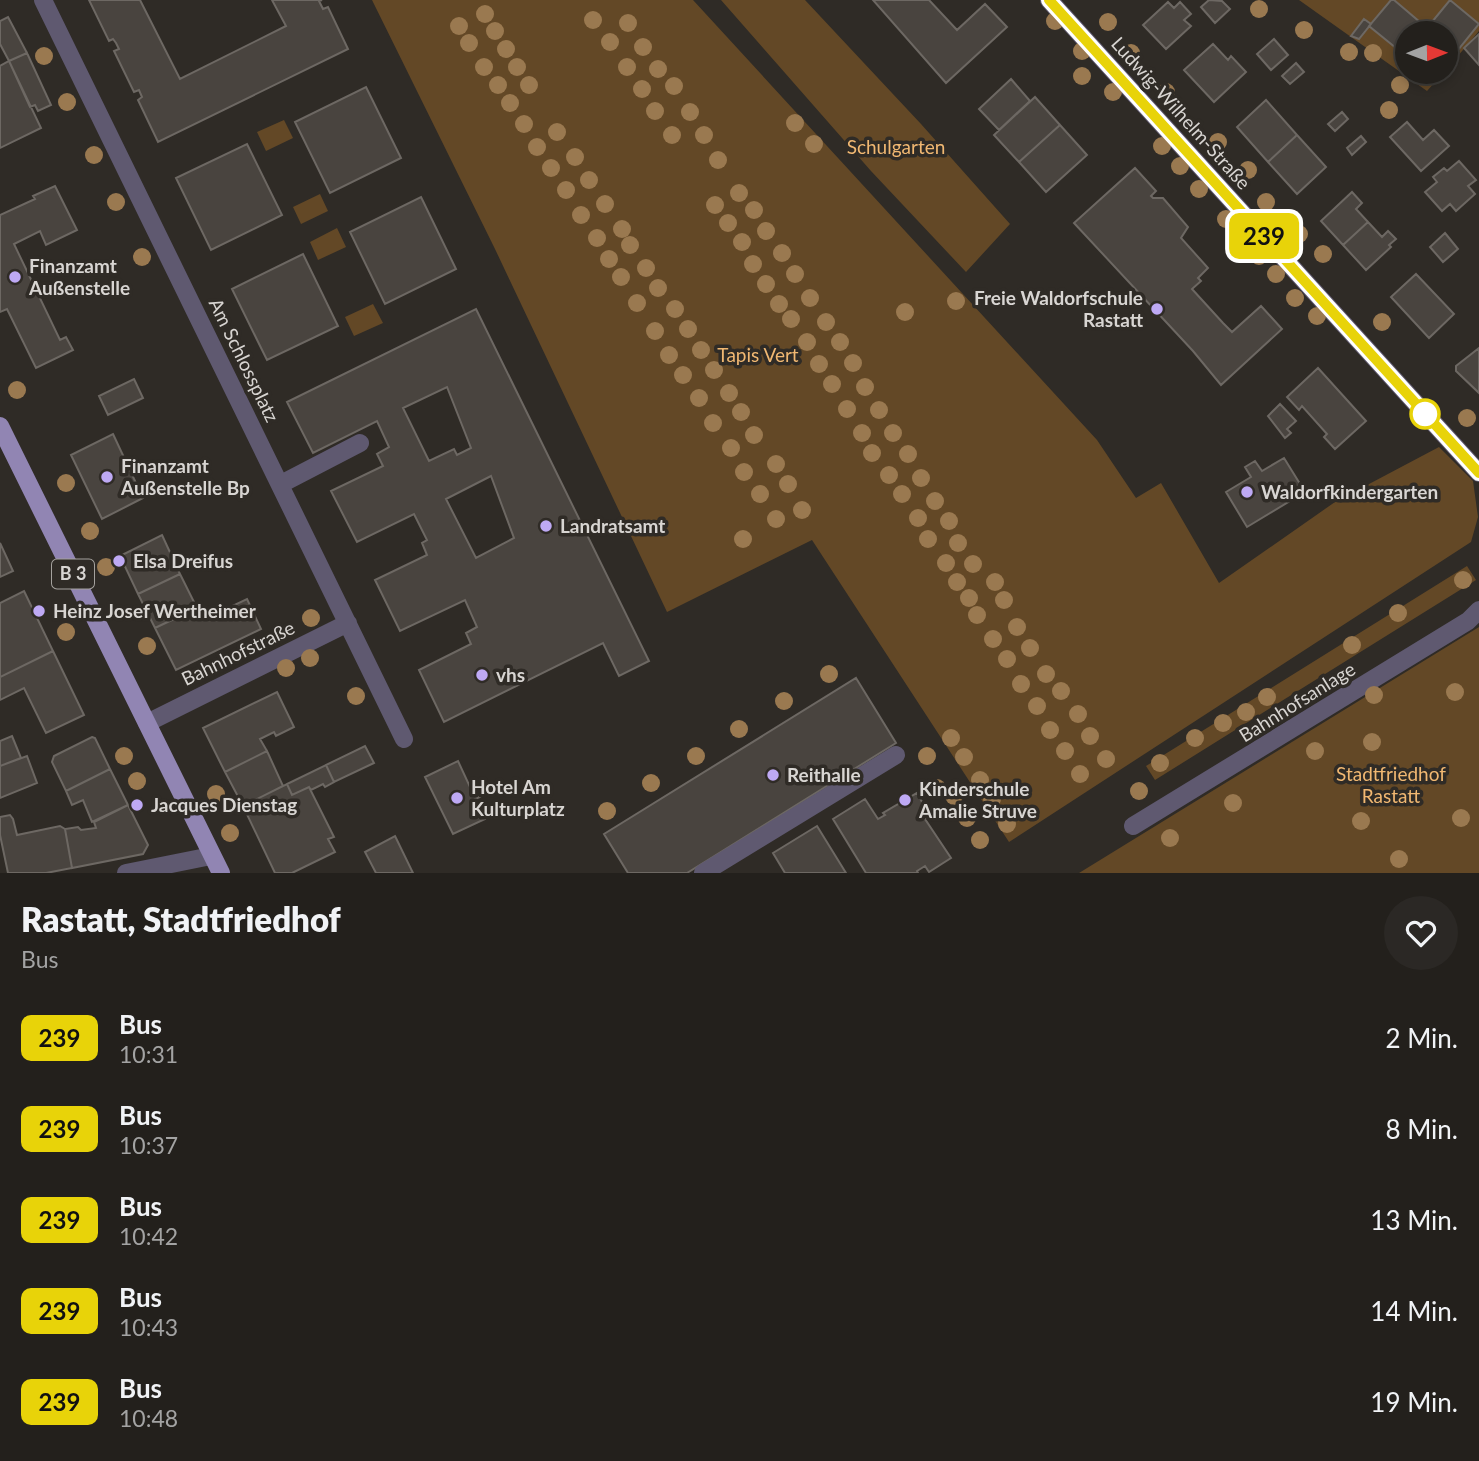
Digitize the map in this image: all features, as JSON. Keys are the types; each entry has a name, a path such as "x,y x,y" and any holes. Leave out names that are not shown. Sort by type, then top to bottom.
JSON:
{"main road":[{"name":"B 3","path":"0,426 221,873"}],"street":[{"name":"Am Schlossplatz","path":"43,0 404,739"},
{"name":"Ludwig-Wilhelm-Straße","path":"1049,0 1479,473"},
{"path":"281,484 360,443"},
{"name":"Bahnhofsanlage","path":"1133,826 1468,621 1479,610"},
{"name":"Bahnhofstraße","path":"147,723 348,623"},
{"path":"703,873 896,755"},
{"path":"126,873 211,856"}],"green space":[{"name":"Tapis Vert","path":"372,0 693,0 1097,440 1136,498 1161,483 1219,583 1335,502 1439,447 1473,481 1478,517 1471,542 1009,842 812,540 667,612 495,249"},
{"name":"Schulgarten","path":"721,0 805,0 921,124 1010,224 966,272 871,171"},
{"path":"1299,0 1479,0 1479,31 1458,56 1458,21 1395,21 1395,68"},
{"path":"1417,84 1433,84 1427,91"},
{"path":"284,120 293,138 266,151 257,132"},
{"path":"320,194 328,211 301,224 293,207"},
{"path":"337,228 346,247 318,260 310,242"},
{"path":"373,304 383,323 354,336 345,317"},
{"path":"1467,566 1476,580 1155,780 1146,766"},
{"name":"Stadtfriedhof Rastatt","path":"1479,627 1479,873 1079,873"}],"building":[{"path":"89,0 140,0 180,79 286,26 272,0 322,0 319,1 323,9 328,7 348,49 158,142 138,100 142,97 139,90 134,92 114,51 119,49 113,39 109,41"},
{"path":"873,0 929,0 957,30 985,4 1007,27 946,83"},
{"path":"1209,0 1222,1 1230,9 1215,23 1201,7"},
{"path":"1391,0 1419,21 1395,21 1395,47 1369,26"},
{"path":"1450,0 1479,24 1458,50 1458,21 1433,21"},
{"path":"1168,2 1174,8 1180,2 1191,14 1184,20 1191,26 1166,49 1143,25"},
{"path":"8,17 27,53 9,61 0,44 0,21"},
{"path":"1364,19 1371,24 1359,39 1351,36"},
{"path":"1479,34 1479,65 1464,48"},
{"path":"1274,39 1288,55 1271,70 1257,54"},
{"path":"1213,44 1228,60 1231,56 1246,72 1214,102 1184,70"},
{"path":"27,53 51,105 38,111 35,105 30,107 9,61"},
{"path":"9,61 41,128 0,148 0,66"},
{"path":"1296,63 1304,72 1290,84 1282,76"},
{"path":"1011,79 1030,101 999,130 979,109"},
{"path":"366,87 401,158 330,193 295,122"},
{"path":"1035,97 1060,125 1019,162 994,135"},
{"path":"1266,100 1297,135 1268,162 1237,127"},
{"path":"1342,112 1348,119 1335,131 1328,124"},
{"path":"1407,122 1423,140 1434,130 1449,146 1421,171 1390,137"},
{"path":"1060,125 1087,155 1046,192 1019,162"},
{"path":"1297,135 1326,167 1297,194 1268,162"},
{"path":"1361,136 1366,142 1352,155 1347,148"},
{"path":"247,144 282,215 211,250 176,178"},
{"path":"1459,161 1476,180 1468,186 1475,194 1456,211 1450,204 1442,211 1425,192 1437,182 1433,177 1444,168 1447,171"},
{"path":"1135,168 1156,191 1151,196 1163,198 1188,227 1181,238 1208,268 1198,278 1201,281 1192,289 1223,323 1232,332 1261,306 1282,329 1221,385 1193,351 1074,223"},
{"name":"Finanzamt Außenstelle","path":"55,186 77,230 46,245 40,231 14,244 60,340 66,337 73,350 36,368 7,309 0,312 0,215 35,199 33,196"},
{"path":"1352,192 1362,203 1356,209 1368,222 1343,245 1321,221"},
{"path":"421,197 456,269 385,304 350,232"},
{"path":"1368,222 1382,237 1388,231 1396,239 1366,270 1343,245"},
{"path":"1445,233 1458,249 1443,262 1430,247"},
{"path":"303,254 338,326 267,360 232,289"},
{"path":"1416,274 1454,314 1429,338 1391,297"},
{"name":"Landratsamt","path":"476,309 649,661 619,676 603,643 444,722 419,670 471,644 466,633 477,627 465,600 400,631 375,580 427,555 422,543 427,540 414,514 357,542 331,491 383,466 377,454 389,447 377,421 313,453 287,402","holes":["447,387 471,448 457,455 454,449 429,461 403,408","491,476 514,538 476,558 446,499"]},
{"path":"1479,348 1479,393 1456,371 1456,366"},
{"path":"1318,368 1366,421 1335,449 1324,437 1327,434 1302,406 1299,410 1287,397"},
{"path":"134,379 143,398 108,415 99,396"},
{"path":"1280,404 1296,421 1287,429 1291,433 1285,438 1268,416"},
{"name":"Finanzamt Außenstelle Bp","path":"113,434 143,498 102,519 71,455"},
{"path":"1284,458 1305,492 1247,527 1226,492 1251,477 1245,467 1255,461 1262,471"},
{"path":"162,535 180,574 138,594 120,556"},
{"path":"0,543 13,571 0,577"},
{"path":"180,574 197,608 155,628 138,594"},
{"path":"24,591 53,651 0,677 0,603"},
{"path":"247,599 261,629 176,670 155,628 197,608 203,620"},
{"path":"53,651 84,715 46,733 24,688 0,700 0,677"},
{"name":"Reithalle","path":"856,678 896,743 687,873 628,873 604,834"},
{"path":"277,692 294,727 276,736 274,732 260,739 267,751 225,772 203,728"},
{"path":"12,736 21,758 0,766 0,741"},
{"path":"92,737 95,738 110,769 66,791 52,762 54,756"},
{"path":"365,746 374,763 334,782 326,765"},
{"path":"267,751 283,786 243,806 225,772"},
{"path":"27,756 37,783 0,798 0,766"},
{"name":"Hotel Am Kulturplatz","path":"458,761 470,787 475,785 480,797 475,799 485,819 453,834 425,777"},
{"path":"326,765 334,782 311,790 309,787 292,795 287,784"},
{"path":"110,769 128,805 92,822 83,800 72,805 66,791"},
{"path":"287,784 292,795 309,787 334,837 328,839 335,852 292,873 275,873 243,806"},
{"path":"917,793 930,816 925,819 951,858 929,872 925,866 917,871 918,873 866,873 833,819 865,799 878,819 885,815 883,813"},
{"path":"128,805 148,845 143,854 72,868 65,829 96,828 94,822"},
{"path":"10,815 17,835 60,826 65,829 72,868 46,873 8,873 0,835 0,817"},
{"path":"817,826 846,873 785,873 773,853"},
{"path":"395,836 413,873 376,873 365,852"}],"bus line":[{"name":"239","path":"1049,0 1479,473"}],"place":[{"name":"Finanzamt Außenstelle","path":"15,277"},
{"name":"Freie Waldorfschule Rastatt","path":"1157,309"},
{"name":"Finanzamt Außenstelle Bp","path":"107,477"},
{"name":"Waldorfkindergarten","path":"1247,492"},
{"name":"Landratsamt","path":"546,526"},
{"name":"Elsa Dreifus","path":"119,561"},
{"name":"Heinz Josef Wertheimer","path":"39,611"},
{"name":"vhs","path":"482,675"},
{"name":"Reithalle","path":"773,775"},
{"name":"Hotel Am Kulturplatz","path":"457,798"},
{"name":"Kinderschule Amalie Struve","path":"905,800"},
{"name":"Jacques Dienstag","path":"137,805"}]}
